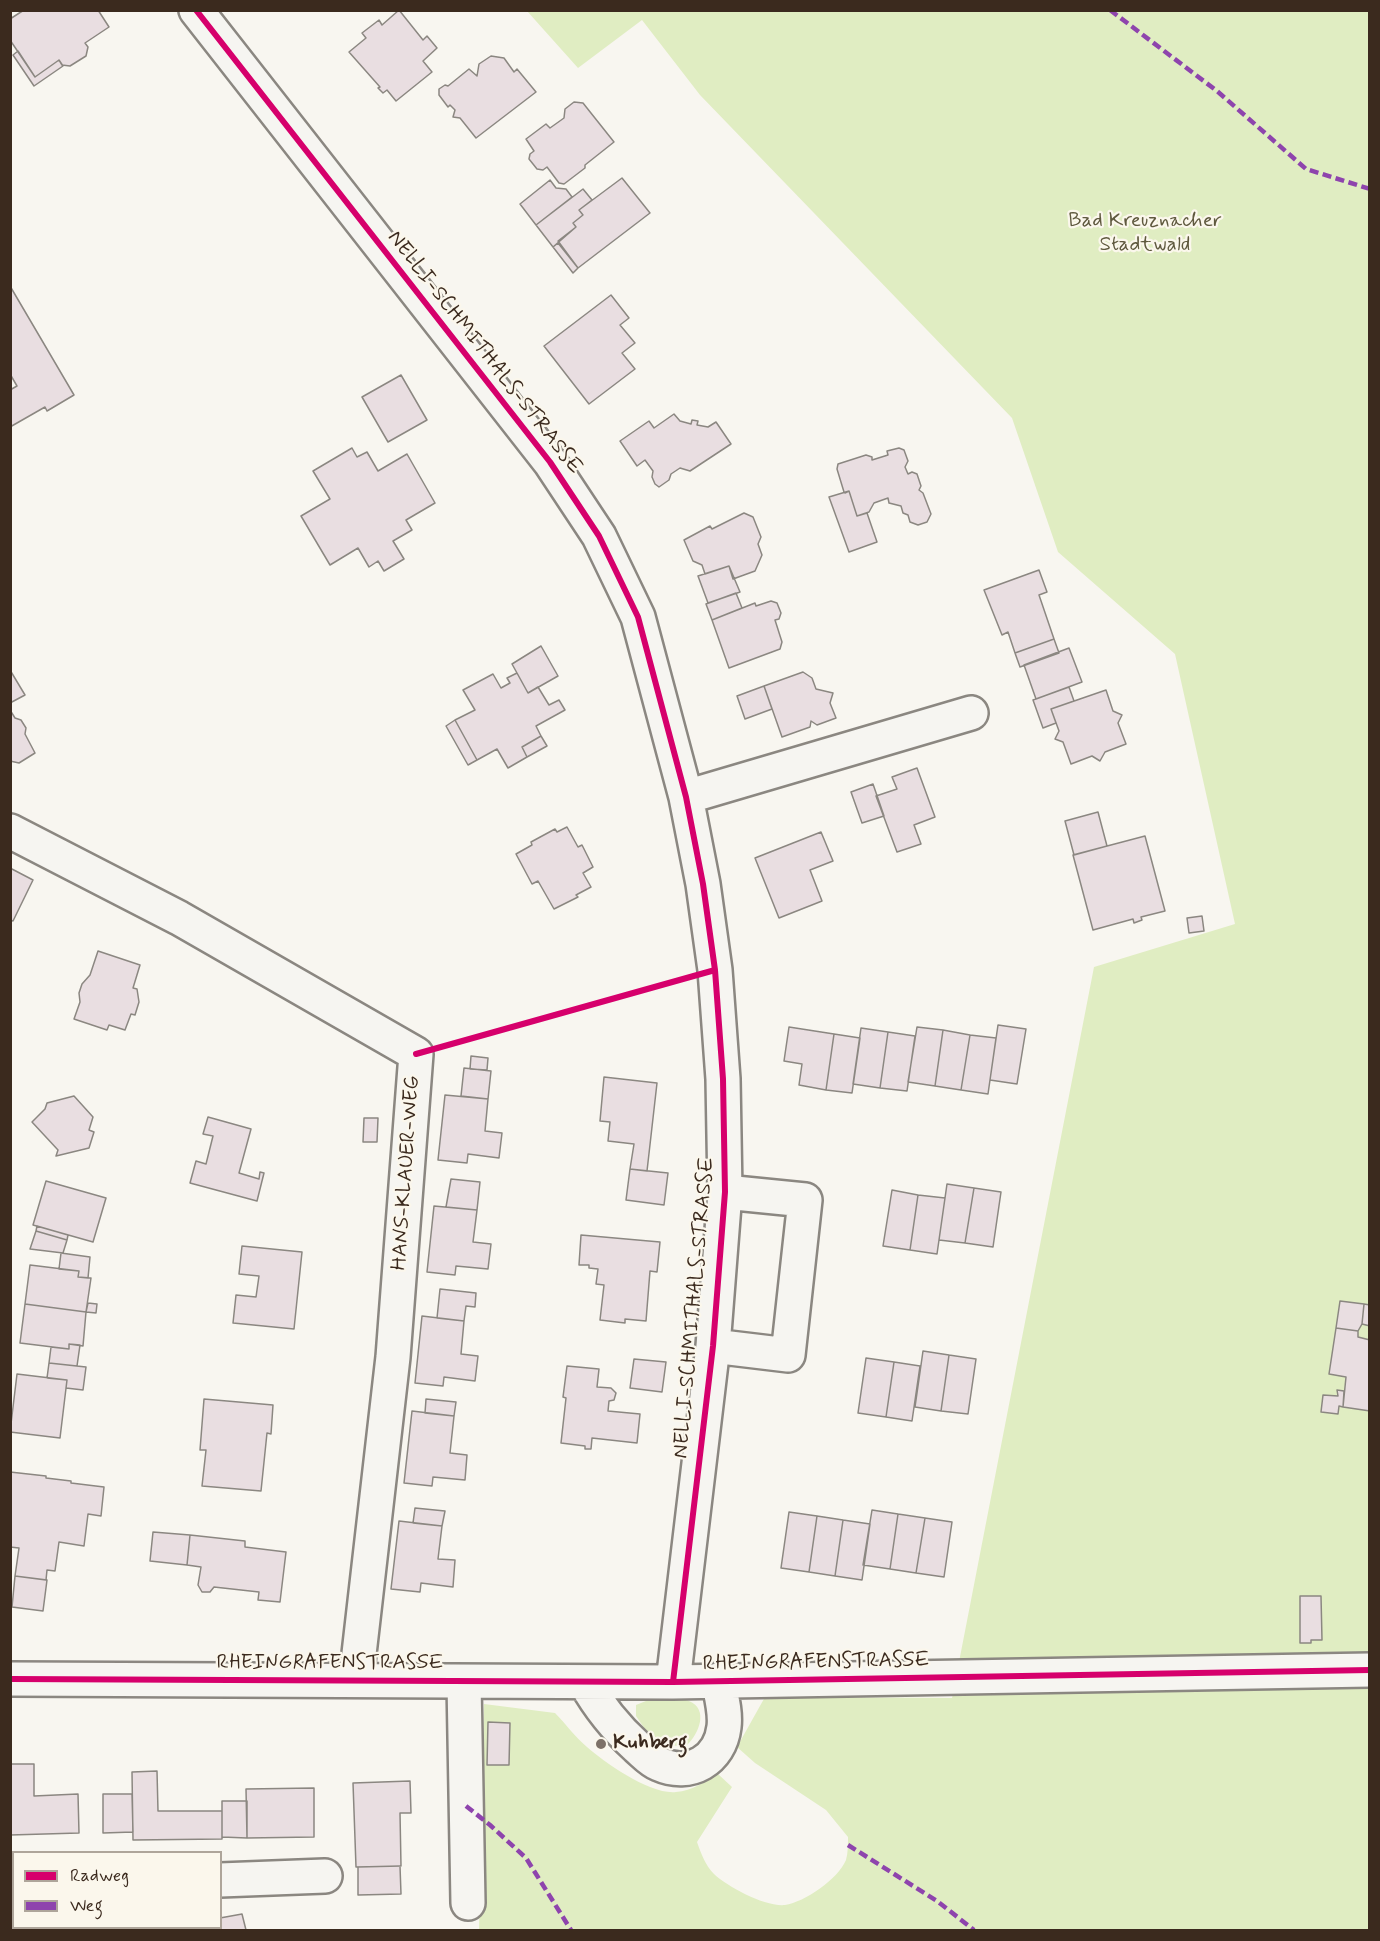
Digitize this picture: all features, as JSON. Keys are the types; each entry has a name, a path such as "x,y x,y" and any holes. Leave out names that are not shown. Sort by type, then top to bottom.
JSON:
{"street":[{"name":"NELLI-SCHMITHALS-STRASSE","path":"196,10 550,462 599,536 638,617 686,797 703,884 715,970 723,1079 725,1192 713,1346 673,1682"},
{"path":"686,797 971,713"},
{"name":"HANS-KLAUER-WEG","path":"10,831 179,918 416,1054 393,1357 356,1680"},
{"path":"713,1346 788,1354 805,1200 725,1192"},
{"name":"RHEINGRAFENSTRASSE","path":"10,1679 585,1683 1370,1670"},
{"path":"585,1683 614,1725 647,1756 659,1764 693,1768 709,1758 722,1737 724,1724 718,1680"},
{"path":"464,1682 468,1903"},
{"path":"222,1880 325,1876"}],"path":[{"path":"416,1054 715,970"}],"green space":[{"name":"Bad Kreuznacher Stadtwald","path":"527,11 1369,11 1369,1930 479,1930 484,1704 555,1713 578,1739 616,1769 642,1783 666,1792 688,1790 718,1774 732,1787 697,1842 706,1863 714,1874 747,1895 767,1903 785,1905 811,1894 836,1875 847,1857 848,1837 826,1810 755,1763 737,1747 765,1697 952,1698 1094,967 1235,924 1175,654 1058,552 1012,418 700,95 642,20 578,68"},
{"path":"656,1697 689,1701 699,1710 698,1728 687,1745 670,1746 647,1732 636,1716 636,1705"}],"building":[{"path":"24,10 98,10 109,27 85,43 88,47 86,56 70,66 62,65 59,60 35,77 10,40 10,19"},
{"path":"399,10 423,40 427,36 437,48 423,61 432,72 396,101 387,90 383,93 378,88 380,87 349,52 366,38 362,33 379,20 382,25"},
{"path":"18,51 35,77 59,60 63,66 34,86 13,55"},
{"path":"491,56 504,58 514,72 517,69 536,92 476,138 460,118 453,117 455,110 450,105 448,107 439,95 439,89 445,85 448,86 469,69 477,76 479,64"},
{"path":"574,102 583,103 614,142 564,184 559,183 547,167 543,170 537,169 529,159 530,154 534,151 526,139 546,124 550,128 564,118 565,109"},
{"path":"622,178 650,213 578,268 558,241 576,227 573,223 583,215 579,210"},
{"path":"550,180 556,188 566,189 572,197 536,225 520,204"},
{"path":"583,189 592,200 579,210 583,215 573,223 576,227 553,247 536,225"},
{"path":"558,243 578,268 573,273 553,247"},
{"path":"10,286 74,395 47,411 45,407 10,427 10,390 17,386 10,374"},
{"path":"611,295 629,318 620,325 635,343 622,353 635,369 589,404 544,346"},
{"path":"401,375 427,420 388,442 362,397"},
{"path":"674,414 680,421 691,424 692,420 698,421 697,425 708,427 716,422 731,444 690,471 680,468 659,487 655,484 652,477 653,471 645,460 637,466 620,441 649,421 654,428"},
{"path":"352,448 357,457 367,452 378,471 407,454 435,503 406,520 412,530 393,541 404,559 384,571 378,561 369,567 358,548 330,565 301,516 330,499 313,471"},
{"path":"899,448 904,450 908,461 905,467 908,474 912,472 917,474 921,486 919,490 923,493 931,514 927,522 918,525 910,522 901,506 889,503 888,498 874,503 869,512 857,516 849,491 844,492 837,469 838,464 866,455 872,457 872,460 888,455 887,451"},
{"path":"849,491 857,516 867,513 877,542 849,552 829,497"},
{"path":"744,513 753,517 761,537 758,544 762,555 755,571 733,579 729,566 705,574 702,565 693,561 684,540 710,526 712,529"},
{"path":"729,566 740,592 708,603 698,576"},
{"path":"1039,570 1047,592 1039,595 1054,639 1015,653 1008,632 1002,635 984,590"},
{"path":"736,593 742,608 712,620 706,604"},
{"path":"771,601 777,603 781,613 779,619 775,620 782,642 780,649 729,668 712,620 755,603 756,606"},
{"path":"1054,639 1059,653 1020,667 1015,653"},
{"path":"541,646 558,676 528,693 512,664"},
{"path":"1069,648 1082,682 1036,699 1024,665"},
{"path":"10,670 25,695 10,703"},
{"path":"803,672 812,678 816,689 833,693 830,703 836,718 817,725 811,721 810,727 782,737 764,686"},
{"path":"517,673 528,693 538,687 549,705 559,700 565,710 536,726 541,736 522,747 527,757 508,768 497,749 477,760 455,720 475,710 463,690 493,674 501,688 510,683 507,678"},
{"path":"764,686 772,709 745,719 737,696"},
{"path":"1069,687 1074,701 1051,709 1056,723 1043,728 1033,700"},
{"path":"1106,690 1113,711 1122,715 1118,723 1126,744 1105,752 1100,761 1092,756 1071,764 1063,742 1055,739 1059,731 1051,709"},
{"path":"10,710 26,728 25,734 35,753 19,763 10,761"},
{"path":"455,720 477,760 468,765 446,726"},
{"path":"541,736 547,746 527,757 522,747"},
{"path":"917,768 935,817 914,825 921,844 897,852 876,796 897,789 892,777"},
{"path":"873,784 884,816 862,823 851,792"},
{"path":"1098,812 1107,846 1074,855 1065,821"},
{"path":"567,827 578,847 582,845 593,867 583,873 591,887 576,895 578,897 554,909 538,881 532,884 516,854 532,845 531,842 555,829 557,832"},
{"path":"821,832 833,861 810,870 822,901 779,918 755,858"},
{"path":"1145,836 1165,911 1141,917 1142,920 1134,923 1133,919 1093,930 1073,855"},
{"path":"10,868 33,880 13,921 10,920"},
{"path":"1202,916 1204,931 1189,933 1187,918"},
{"path":"98,951 140,965 133,988 137,989 139,1002 135,1015 131,1014 125,1030 109,1025 107,1030 74,1019 80,1002 79,993 82,984 90,975"},
{"path":"998,1025 1026,1029 1017,1084 990,1080"},
{"path":"789,1027 834,1034 826,1090 799,1085 802,1064 784,1061"},
{"path":"917,1027 943,1030 935,1086 908,1082"},
{"path":"861,1028 888,1032 880,1088 853,1084"},
{"path":"943,1030 970,1035 961,1090 935,1086"},
{"path":"888,1032 915,1036 907,1091 880,1088"},
{"path":"834,1034 860,1038 852,1093 826,1090"},
{"path":"970,1035 996,1038 988,1094 961,1090"},
{"path":"471,1056 488,1058 487,1070 470,1069"},
{"path":"464,1068 491,1071 488,1099 461,1096"},
{"path":"604,1077 657,1083 647,1171 630,1169 634,1144 608,1141 610,1122 600,1121"},
{"path":"445,1095 488,1099 485,1131 502,1133 499,1158 468,1154 467,1163 438,1160"},
{"path":"74,1096 93,1117 89,1130 94,1132 89,1148 56,1156 58,1150 32,1122 45,1109 47,1103"},
{"path":"208,1117 251,1129 239,1173 259,1179 260,1172 264,1173 257,1201 190,1183 196,1161 206,1164 213,1136 203,1134"},
{"path":"364,1118 378,1118 377,1142 363,1142"},
{"path":"630,1169 668,1173 664,1205 626,1200"},
{"path":"451,1179 480,1182 477,1210 446,1207"},
{"path":"46,1181 106,1198 93,1242 33,1225"},
{"path":"947,1184 974,1188 965,1243 939,1240"},
{"path":"974,1188 1001,1192 993,1247 965,1243"},
{"path":"892,1190 918,1195 910,1250 883,1246"},
{"path":"918,1195 945,1198 937,1254 910,1250"},
{"path":"434,1206 477,1210 473,1242 491,1244 488,1269 456,1266 455,1275 427,1272"},
{"path":"37,1226 68,1235 67,1240 36,1231"},
{"path":"36,1231 67,1240 63,1253 30,1249"},
{"path":"581,1235 660,1242 657,1272 650,1271 646,1321 625,1319 625,1323 600,1320 604,1285 596,1284 598,1269 589,1268 589,1265 579,1265"},
{"path":"242,1246 302,1252 294,1329 233,1323 236,1295 256,1297 259,1276 239,1274"},
{"path":"61,1253 90,1257 88,1278 78,1277 79,1271 59,1269"},
{"path":"30,1265 79,1271 78,1277 91,1278 86,1312 25,1304"},
{"path":"440,1289 476,1293 475,1307 466,1306 464,1321 437,1318"},
{"path":"1340,1301 1364,1304 1362,1324 1358,1331 1336,1328"},
{"path":"88,1303 97,1304 96,1313 86,1312"},
{"path":"25,1304 86,1312 83,1346 69,1344 69,1349 20,1343"},
{"path":"1364,1304 1370,1305 1370,1326 1362,1324"},
{"path":"422,1316 464,1321 461,1354 478,1356 475,1381 444,1377 443,1386 415,1383"},
{"path":"1336,1328 1358,1331 1358,1337 1370,1340 1370,1411 1343,1407 1346,1377 1329,1374"},
{"path":"69,1344 80,1345 77,1366 49,1363 51,1347 69,1349"},
{"path":"923,1351 949,1355 941,1411 915,1407"},
{"path":"949,1355 976,1359 968,1414 941,1411"},
{"path":"866,1358 894,1362 886,1417 858,1413"},
{"path":"634,1359 666,1362 662,1392 630,1388"},
{"path":"894,1362 920,1366 912,1421 886,1417"},
{"path":"49,1363 86,1367 83,1390 66,1388 67,1380 47,1378"},
{"path":"567,1366 599,1369 597,1387 611,1388 616,1393 614,1400 609,1401 608,1411 640,1414 637,1443 592,1438 591,1449 585,1449 585,1446 561,1443"},
{"path":"17,1374 67,1380 60,1438 10,1432"},
{"path":"1337,1390 1344,1391 1343,1407 1339,1406 1338,1414 1321,1412 1323,1395 1338,1396"},
{"path":"204,1399 273,1405 271,1434 267,1433 261,1491 202,1486 206,1450 200,1450"},
{"path":"426,1399 456,1402 454,1416 425,1413"},
{"path":"412,1411 454,1416 450,1453 467,1455 465,1480 433,1477 432,1486 404,1483"},
{"path":"10,1472 104,1487 101,1516 88,1514 84,1546 59,1542 55,1571 47,1570 46,1580 15,1576 19,1548 10,1547"},
{"path":"415,1508 445,1511 442,1526 413,1523"},
{"path":"872,1510 898,1514 890,1569 863,1565"},
{"path":"789,1512 817,1516 809,1572 781,1568"},
{"path":"898,1514 925,1518 916,1573 890,1569"},
{"path":"817,1516 843,1520 835,1576 809,1572"},
{"path":"925,1518 952,1522 944,1577 916,1573"},
{"path":"843,1520 870,1524 862,1580 835,1576"},
{"path":"399,1521 442,1526 438,1559 455,1560 453,1587 421,1583 420,1592 391,1589"},
{"path":"153,1532 190,1535 187,1565 150,1561"},
{"path":"190,1535 245,1541 245,1547 286,1552 280,1602 258,1600 259,1592 214,1587 210,1592 202,1592 198,1585 201,1567 187,1565"},
{"path":"15,1576 47,1580 43,1611 12,1607"},
{"path":"1300,1596 1321,1596 1322,1640 1300,1643"},
{"path":"488,1722 510,1723 509,1765 487,1765"},
{"path":"10,1764 34,1764 34,1796 78,1794 79,1833 10,1835"},
{"path":"157,1771 158,1811 222,1811 222,1839 133,1840 132,1772"},
{"path":"410,1781 411,1813 400,1813 401,1866 356,1867 353,1783"},
{"path":"314,1788 314,1837 247,1838 246,1789"},
{"path":"103,1794 132,1794 133,1832 103,1833"},
{"path":"222,1801 247,1801 247,1838 222,1837"},
{"path":"400,1866 401,1894 358,1895 358,1867"},
{"path":"242,1914 246,1930 174,1930 222,1929 222,1918"},
{"path":"10,1917 12,1917 12,1929 66,1929 66,1930 10,1930"}],"marked path":[{"path":"1110,10 1217,91 1306,169 1370,189"},
{"path":"466,1806 526,1858 571,1930"},
{"path":"848,1845 937,1901 974,1930"}],"cycle path":[{"path":"196,10 550,462 599,536 638,617 686,797 703,884 715,970 723,1079 725,1192 713,1346 673,1682"},
{"path":"416,1054 715,970"},
{"path":"10,1679 673,1682 1370,1670"}],"place":[{"name":"Kuhberg","path":"601,1744"}]}
